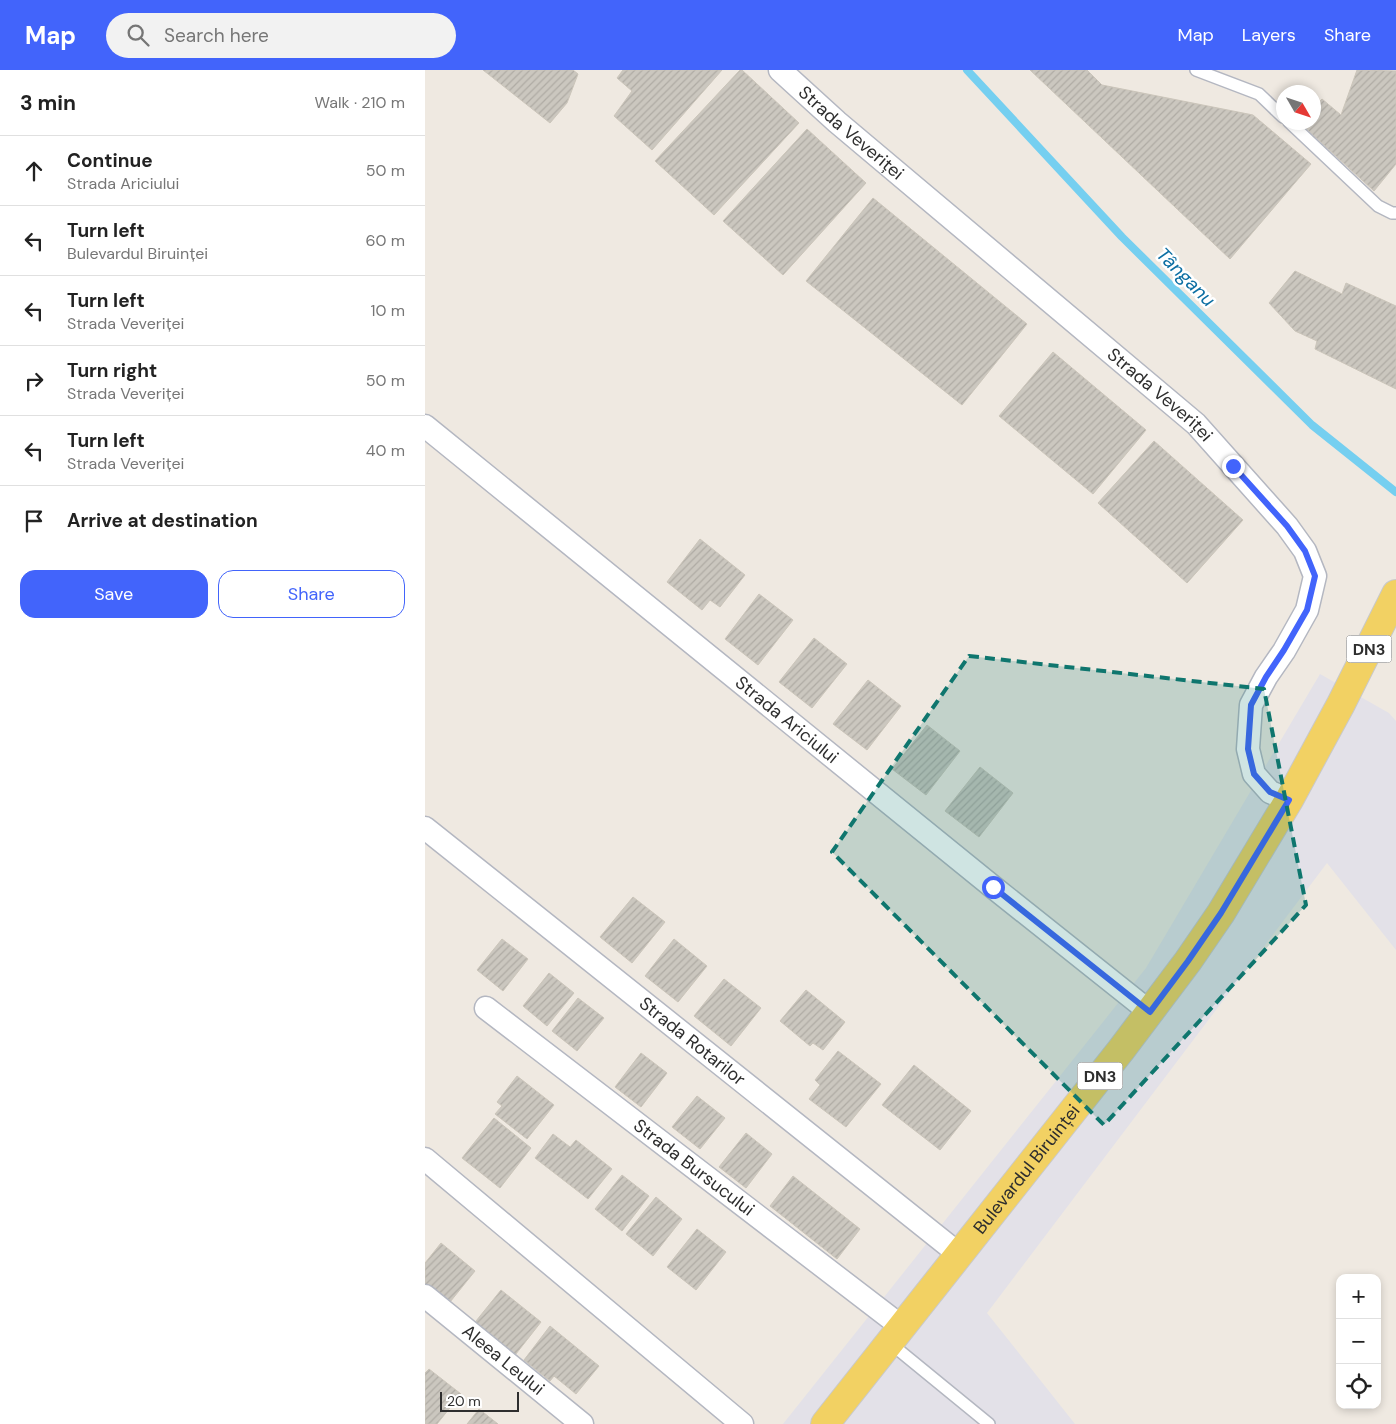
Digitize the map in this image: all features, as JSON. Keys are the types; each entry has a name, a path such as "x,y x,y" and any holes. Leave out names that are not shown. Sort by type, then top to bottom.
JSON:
{"main road":[{"name":"Bulevardul Biruinței","path":"825,1424 960,1255 1188,961 1221,913 1289,800 1341,704 1396,594"}],"street":[{"name":"Strada Veveriței","path":"780,70 837,122 1196,424 1287,526 1305,551 1315,576 1307,610 1251,705 1248,749 1254,774 1270,792 1289,800"},
{"name":"Strada Ariciului","path":"425,426 985,881 1150,1012"},
{"name":"Strada Rotarilor","path":"425,828 960,1255"},
{"name":"Strada Bursucului","path":"486,1008 896,1335"},
{"path":"425,1158 742,1424"},
{"name":"Aleea Leului","path":"425,1296 583,1424"}],"lane":[{"path":"1196,70 1259,94 1276,110"},
{"path":"1297,130 1378,206 1396,213"},
{"path":"896,1335 989,1424"}],"highlighted area":[{"path":"969,656 1264,689 1306,905 1104,1125 832,852"}],"shaded area":[{"path":"1320,674 1389,713 1396,721 1396,950 1327,863 987,1313 1075,1424 783,1424 1146,968"}],"building":[{"path":"483,70 573,70 578,74 567,103 550,123"},
{"path":"623,70 722,70 652,150 614,116 632,91 617,78"},
{"path":"740,70 799,123 714,215 655,161"},
{"path":"1030,70 1087,70 1102,85 1253,115 1311,164 1230,259"},
{"path":"1357,70 1396,71 1396,164 1374,191 1308,130 1321,130 1322,99 1341,115"},
{"path":"807,129 866,183 783,275 723,221"},
{"path":"873,198 1027,324 962,405 806,281"},
{"path":"1295,271 1342,294 1346,283 1396,306 1396,389 1315,349 1317,341 1295,331 1269,303"},
{"path":"1053,352 1146,430 1093,494 999,416"},
{"path":"1154,441 1243,520 1187,583 1098,503"},
{"path":"700,539 745,575 720,607 710,600 702,610 667,582"},
{"path":"759,594 793,620 758,665 725,639"},
{"path":"814,638 847,664 812,708 779,682"},
{"path":"868,680 901,706 867,750 833,724"},
{"path":"927,725 960,751 926,795 892,769"},
{"path":"980,767 1013,793 979,837 945,811"},
{"path":"633,897 665,922 632,963 600,937"},
{"path":"502,939 528,959 503,991 477,970"},
{"path":"674,939 707,966 678,1002 645,976"},
{"path":"549,973 574,993 547,1026 523,1006"},
{"path":"724,979 761,1008 731,1046 694,1016"},
{"path":"806,990 845,1022 823,1050 813,1043 810,1046 780,1021"},
{"path":"578,998 604,1018 577,1051 552,1031"},
{"path":"838,1051 881,1084 846,1127 809,1099 820,1085 815,1080"},
{"path":"641,1053 667,1073 641,1107 615,1087"},
{"path":"914,1065 971,1111 940,1150 882,1105"},
{"path":"517,1076 554,1105 527,1139 495,1114 502,1106 497,1102"},
{"path":"697,1096 725,1118 700,1149 672,1127"},
{"path":"494,1118 531,1148 500,1188 462,1158"},
{"path":"746,1133 772,1154 746,1188 719,1167"},
{"path":"553,1134 570,1147 576,1140 612,1169 588,1199 535,1158"},
{"path":"622,1175 649,1196 622,1231 595,1209"},
{"path":"793,1176 860,1229 837,1259 770,1206"},
{"path":"656,1197 682,1219 653,1256 626,1234"},
{"path":"697,1229 726,1252 696,1290 667,1267"},
{"path":"441,1243 475,1271 446,1307 425,1289 425,1263"},
{"path":"501,1290 541,1322 512,1359 472,1326"},
{"path":"550,1326 599,1366 576,1394 554,1376 550,1381 524,1360"},
{"path":"429,1369 461,1394 437,1424 425,1424 425,1373"},
{"path":"479,1409 498,1424 467,1424"}],"waterway":[{"name":"Tânganu","path":"967,70 1122,237 1312,425 1396,492"}],"route":[{"path":"993,887 1150,1012 1221,913 1289,800 1270,792 1254,774 1248,749 1251,705 1307,610 1315,576 1305,551 1287,526 1233,466"}]}
